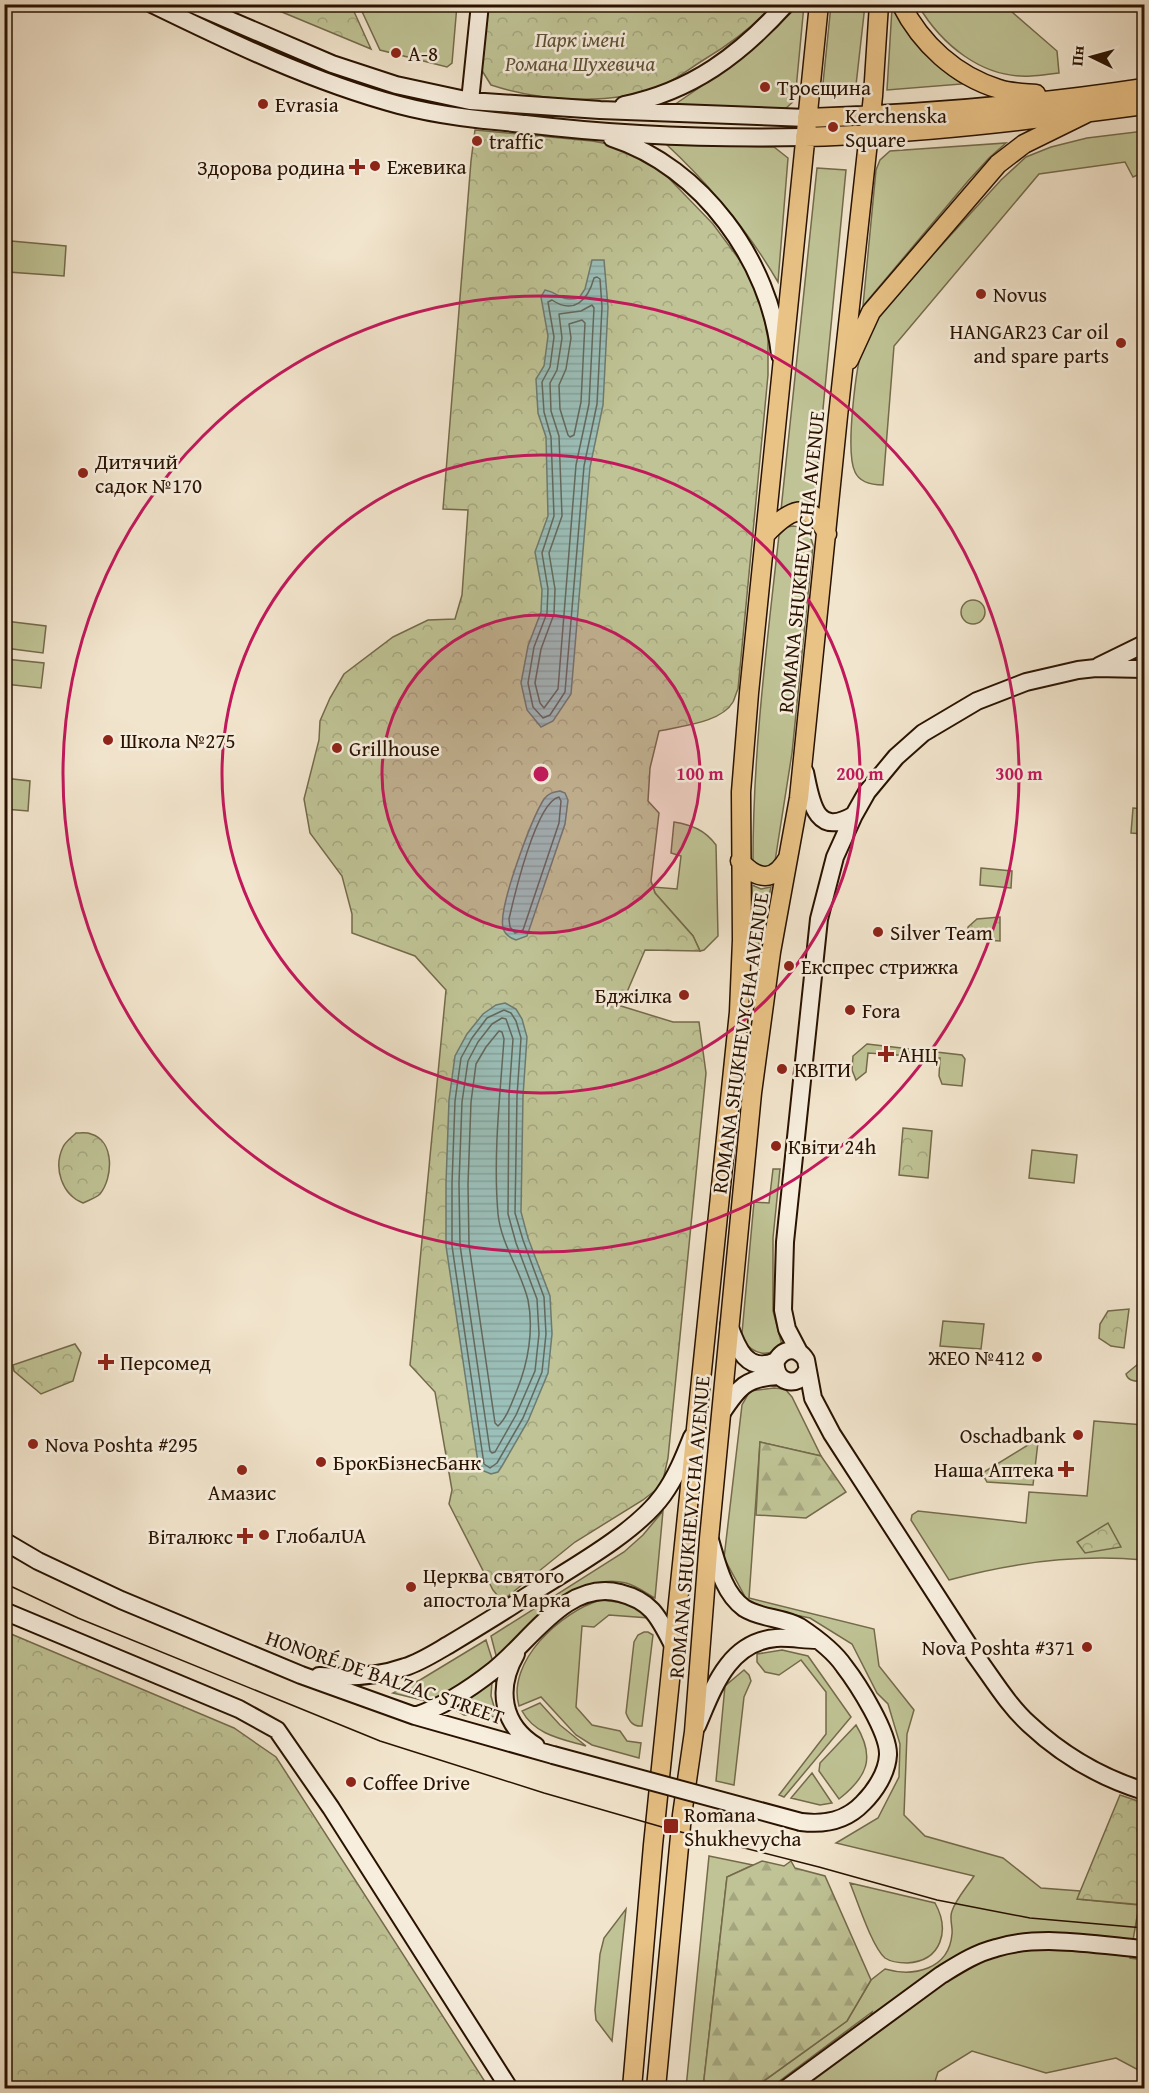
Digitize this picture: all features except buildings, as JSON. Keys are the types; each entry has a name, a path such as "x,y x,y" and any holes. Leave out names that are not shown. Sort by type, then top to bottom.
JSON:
{"main road":[{"path":"152,4 235,43 332,84 400,105 464,117 594,132 806,128 871,116 1071,99 1144,88"},
{"path":"192,4 332,64 396,85 470,101 600,110 869,135 993,125 1144,105"},
{"path":"470,101 480,4"},
{"path":"600,110 662,95 694,81 750,40 786,4"},
{"name":"ROMANA SHUKHEVYCHA AVENUE","path":"632,2088 653,1845 739,1012 742,940 740,861 742,781 819,4"},
{"name":"ROMANA SHUKHEVYCHA AVENUE","path":"656,2088 682,1815 694,1732 729,1325 760,1030 799,798 871,116 879,4"},
{"path":"901,4 908,19 922,38 942,58 974,80 1001,90 1071,99"},
{"path":"842,378 871,312 998,164 1024,144 1087,113"},
{"path":"594,132 629,144 672,167 725,221 763,287 778,336 782,376"},
{"path":"766,534 786,514 802,512 817,519 827,534"},
{"path":"1096,668 1144,644"},
{"path":"1144,669 1096,668 1026,682 992,694 923,733 896,757 867,792 854,815 835,857 825,890 818,930 785,1242 783,1310 787,1329 786,1365 813,1398 832,1434 1000,1690 1028,1723 1051,1742 1080,1762 1110,1778 1144,1791"},
{"path":"803,762 809,798 817,814 825,821 834,824 854,815"},
{"path":"740,861 756,874 766,876 781,869 789,857"},
{"path":"729,1325 743,1356 750,1361 762,1366 786,1365 802,1379 807,1370 813,1398"},
{"path":"721,1414 734,1394 749,1382 786,1365"},
{"path":"301,1675 358,1677 398,1669 427,1658 482,1625 622,1534 644,1515 663,1495 682,1462 697,1426"},
{"name":"HONORÉ DE BALZAC STREET","path":"4,1541 38,1561 121,1600 301,1675 416,1716 801,1822 820,1824 834,1822 845,1817 862,1804 874,1790 883,1774 888,1754 883,1732 866,1699 843,1664 817,1640 798,1626 756,1614 744,1608 728,1591 709,1539"},
{"path":"416,1716 440,1707 494,1670 548,1618 583,1595 604,1591 629,1596 649,1606 657,1614 673,1645"},
{"path":"4,1611 239,1709 277,1730 331,1808 509,2088"},
{"path":"694,1732 722,1671 738,1652 776,1638 817,1640"},
{"path":"521,1646 510,1664 505,1682 504,1698 508,1714 521,1736 553,1755"},
{"path":"787,2088 941,1975 967,1959 1015,1943 1053,1942 1144,1949"}],"green space":[{"path":"265,5 351,5 371,49"},
{"path":"359,5 457,5 452,63 447,67 380,50"},
{"name":"Парк імені Романа Шухевича","path":"488,5 773,5 732,41 664,84 639,93 618,97 575,99 531,95 491,85 481,69"},
{"path":"799,5 804,5 795,100 785,109 674,105 739,58"},
{"path":"831,5 865,5 855,94 822,93"},
{"path":"918,5 1004,5 1057,51 1059,73 1034,76 1013,75 996,72 980,65 965,56 938,33"},
{"path":"892,8 923,50 962,84 887,90"},
{"path":"475,130 614,145 658,167 713,224 750,274 762,308 768,339 768,375 738,689 733,702 719,715 659,731 650,768 648,801 659,813 651,881 655,893 693,936 700,951 645,950 621,1006 673,1022 699,1022 706,1073 668,1458 662,1485 643,1500 575,1542 502,1601 493,1590 449,1504 452,1490 435,1392 410,1365 446,990 415,956 352,933 352,914 342,876 310,833 304,799 319,740 320,721 344,674 393,637 428,620 455,619 462,595 468,510 443,509"},
{"path":"1144,131 1144,172 1133,177 1125,162 1039,174 894,346 883,485 871,484 860,479 852,462 851,428 861,353 876,317 1001,180 1026,157 1051,147 1087,138"},
{"path":"1006,143 968,181 863,306 876,170 880,160 890,151"},
{"path":"666,144 774,147 788,158 778,282 754,244 727,209"},
{"path":"817,168 846,170 813,513 781,510"},
{"path":"11,241 66,246 64,276 8,272"},
{"path":"793,526 806,531 813,545 792,753 775,861 768,869 754,864 753,860 755,778 779,535 787,527"},
{"path":"973,600 982,603 985,612 982,621 973,624 964,621 961,612 964,603"},
{"path":"5,621 46,626 43,653 5,648"},
{"path":"5,659 44,663 41,688 5,684"},
{"path":"4,778 30,781 28,811 5,809"},
{"path":"1133,808 1144,809 1144,834 1131,833"},
{"path":"674,822 698,829 716,845 718,936 700,951 693,936 655,893 653,887 677,889 681,856 671,853"},
{"path":"981,868 1012,871 1011,888 980,885"},
{"path":"752,885 761,889 771,887 758,948 753,943"},
{"path":"1000,917 1000,941 969,939 968,927 977,919"},
{"path":"867,1044 962,1055 965,1059 962,1086 942,1084 939,1076 940,1058 868,1053 866,1072 856,1080 852,1070 853,1056"},
{"path":"903,1128 932,1131 928,1178 899,1175"},
{"path":"76,1133 88,1133 99,1138 108,1152 109,1161 107,1179 100,1194 83,1203 70,1194 59,1172 63,1147"},
{"path":"1032,1150 1077,1155 1074,1183 1029,1178"},
{"path":"773,1169 780,1169 773,1238 773,1311 782,1345 772,1352 761,1353 751,1349 742,1340 742,1333 754,1202 769,1203"},
{"path":"1129,1309 1124,1348 1111,1346 1099,1338 1100,1324 1108,1311"},
{"path":"943,1321 984,1324 981,1349 940,1346"},
{"path":"75,1344 81,1353 73,1381 41,1394 14,1371 13,1365"},
{"path":"1144,1359 1144,1382 1133,1381 1126,1374"},
{"path":"785,1389 792,1397 821,1456 760,1442 749,1598 874,1629 879,1666 914,1710 907,1734 904,1815 925,1836 1003,1858 1041,1888 1080,1891 1078,1899 1139,1905 1130,1958 1144,1960 1144,2073 1116,2058 1046,2073 972,2051 938,2072 933,2088 797,2088 866,2036 872,2012 770,2088 754,2088 847,2021 871,1980 885,1969 918,1971 937,1963 949,1946 952,1931 951,1914 974,1876 836,1843 878,1818 899,1777 900,1744 888,1704 877,1693 852,1644 810,1618 748,1602 724,1558 742,1405 750,1391"},
{"path":"1094,1421 1144,1425 1144,1560 1094,1558 1046,1561 997,1568 949,1580 911,1520 912,1515 918,1511 1026,1523 1029,1492 1087,1496"},
{"path":"1036,1440 1038,1442 1033,1485 987,1482 983,1475 984,1472"},
{"path":"760,1442 821,1456 846,1492 806,1518 756,1515"},
{"path":"663,1511 655,1598 630,1584 614,1581 579,1588 557,1600 538,1615 497,1659 491,1636 624,1552 643,1535"},
{"path":"1108,1523 1121,1547 1085,1553 1077,1542"},
{"path":"601,1600 627,1604 650,1618 609,1615 594,1627 582,1626 576,1707 592,1725 620,1731 627,1741 641,1743 639,1758 592,1745 576,1735 541,1697 519,1706 517,1689 521,1672 540,1641 569,1615"},
{"path":"4,1631 234,1728 276,1757 489,2088 5,2088"},
{"path":"644,1632 653,1635 642,1726 636,1726 628,1719 626,1713 634,1642 638,1635"},
{"path":"486,1640 493,1662 437,1700 430,1702 393,1693 420,1680"},
{"path":"782,1650 808,1656 851,1717 784,1797 779,1795 826,1734 826,1692 801,1660 779,1675 765,1672 757,1662 757,1654"},
{"path":"744,1670 751,1681 744,1697 734,1785 716,1781 725,1686"},
{"path":"492,1681 491,1696 497,1717 464,1715 452,1708"},
{"path":"540,1703 560,1725 586,1746 550,1735 534,1726 522,1711"},
{"path":"856,1725 866,1747 866,1766 856,1783 839,1799 819,1771 820,1763"},
{"path":"812,1773 832,1803 820,1805 791,1798"},
{"path":"1120,1795 1144,1803 1144,1905 1077,1899"},
{"path":"709,1856 753,1865 727,1877 703,2088 686,2088"},
{"path":"762,1861 784,1866 791,1861 795,1868 825,1876 871,1980 847,2021 754,2088 703,2088 727,1877"},
{"path":"850,1883 935,1903 940,1913 942,1933 935,1950 928,1957 907,1963 885,1958 870,1934"},
{"path":"626,1909 612,2041 596,2020 600,1954 604,1938"}],"water":[{"path":"592,260 604,260 608,307 603,405 590,467 571,694 553,721 541,727 527,710 521,683 528,646 541,612 542,590 535,552 548,516 546,437 538,413 536,379 544,366 548,336 541,297 545,290 563,298 579,298 585,289"},
{"path":"560,791 565,793 568,800 565,824 527,936 516,940 508,936 503,928 503,917 511,883 524,843 544,799 551,793"},
{"path":"505,1003 516,1009 522,1019 527,1037 523,1096 521,1212 528,1238 550,1296 552,1334 548,1373 528,1421 498,1472 491,1474 479,1469 446,1246 446,1183 449,1100 455,1056 467,1034 483,1014 496,1005"}],"tram line":[{"path":"4,1583 78,1618 380,1741 544,1793 669,1829 937,1900 1030,1918 1144,1928"}],"place":[{"name":"А-8","path":"396,53"},
{"name":"Троєщина","path":"765,87"},
{"name":"Evrasia","path":"263,104"},
{"name":"Kerchenska Square","path":"833,127"},
{"name":"traffic","path":"477,141"},
{"name":"Ежевика","path":"375,166"},
{"name":"Здорова родина","path":"357,167"},
{"name":"Novus","path":"981,294"},
{"name":"HANGAR23 Car oil and spare parts","path":"1121,343"},
{"name":"Дитячий садок №170","path":"83,473"},
{"name":"Школа №275","path":"108,740"},
{"name":"Grillhouse","path":"337,748"},
{"name":"Silver Team","path":"878,932"},
{"name":"Експрес стрижка","path":"789,966"},
{"name":"Бджілка","path":"684,995"},
{"name":"Fora","path":"850,1010"},
{"name":"АНЦ","path":"886,1054"},
{"name":"КВІТИ","path":"782,1069"},
{"name":"Квіти 24h","path":"776,1146"},
{"name":"ЖЕО №412","path":"1037,1357"},
{"name":"Персомед","path":"106,1362"},
{"name":"Oschadbank","path":"1078,1435"},
{"name":"Nova Poshta #295","path":"33,1444"},
{"name":"БрокБізнесБанк","path":"321,1462"},
{"name":"Наша Аптека","path":"1066,1469"},
{"name":"Амазис","path":"242,1470"},
{"name":"ГлобалUA","path":"264,1535"},
{"name":"Віталюкс","path":"245,1536"},
{"name":"Церква святого апостола Марка","path":"411,1587"},
{"name":"Nova Poshta #371","path":"1087,1647"},
{"name":"Coffee Drive","path":"351,1782"},
{"name":"Romana Shukhevycha","path":"671,1826"}]}
